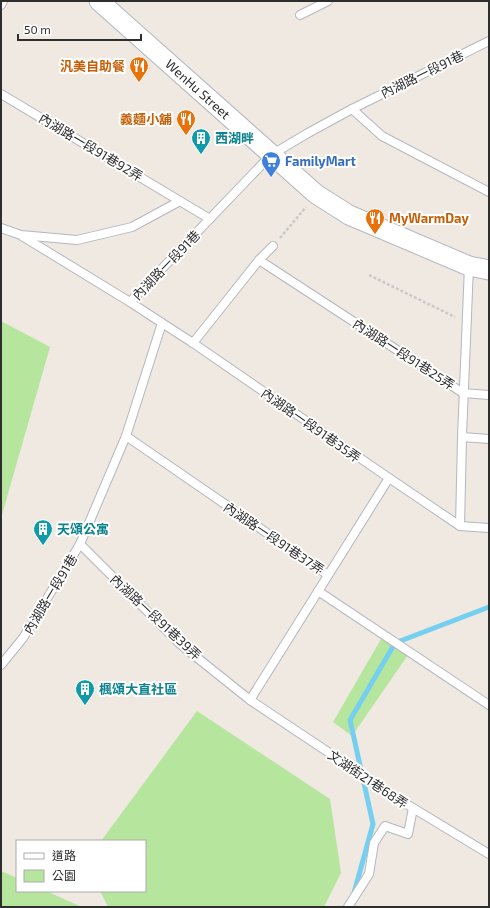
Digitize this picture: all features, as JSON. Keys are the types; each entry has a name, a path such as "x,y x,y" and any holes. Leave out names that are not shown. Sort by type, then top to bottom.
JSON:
{"street":[{"name":"WenHu Street","path":"99,1 316,194 349,215 469,266 489,270"}],"lane":[{"path":"1,5 3,1"},
{"path":"300,16 328,1"},
{"name":"內湖路一段91巷","path":"1,665 23,638 80,544 126,436 162,323 130,302 271,155 352,109 489,41"},
{"name":"內湖路一段91巷92弄","path":"1,94 210,219"},
{"path":"352,109 382,136 489,192"},
{"path":"1,228 21,235 77,240 132,227 180,201"},
{"path":"1,224 130,302"},
{"path":"193,343 259,260 273,246"},
{"name":"內湖路一段91巷25弄","path":"259,260 463,393"},
{"name":"內湖路一段91巷25弄","path":"463,393 469,266"},
{"name":"內湖路一段91巷35弄","path":"162,323 460,526"},
{"path":"489,395 463,393 460,526 489,528"},
{"name":"內湖路一段91巷37弄","path":"126,436 328,575 389,478"},
{"path":"462,437 489,439"},
{"name":"內湖路一段91巷39弄","path":"80,544 180,644 250,700"},
{"path":"250,700 328,575"},
{"path":"318,591 489,705"},
{"name":"文湖街21巷68弄","path":"250,700 413,808 489,854"},
{"path":"348,907 368,874 374,843 385,826 408,834 413,808"}],"path":[{"path":"273,246 316,194"},
{"path":"369,275 466,322"}],"green space":[{"path":"1,321 50,347 1,518"},
{"path":"384,634 410,652 352,736 333,722"},
{"path":"197,711 330,799 341,873 324,907 108,907 100,892 146,892 146,840 102,840"},
{"path":"1,871 16,878 16,892 48,892 82,907 1,907"}],"waterway":[{"path":"354,893 373,824 350,720 395,643 489,607"}],"place":[{"name":"汎美自助餐","path":"139,83"},
{"name":"義麵小舖","path":"186,136"},
{"name":"西湖畔","path":"201,155"},
{"name":"FamilyMart","path":"271,178"},
{"name":"MyWarmDay","path":"375,235"},
{"name":"天頌公寓","path":"43,546"},
{"name":"楓頌大直社區","path":"85,706"}]}
